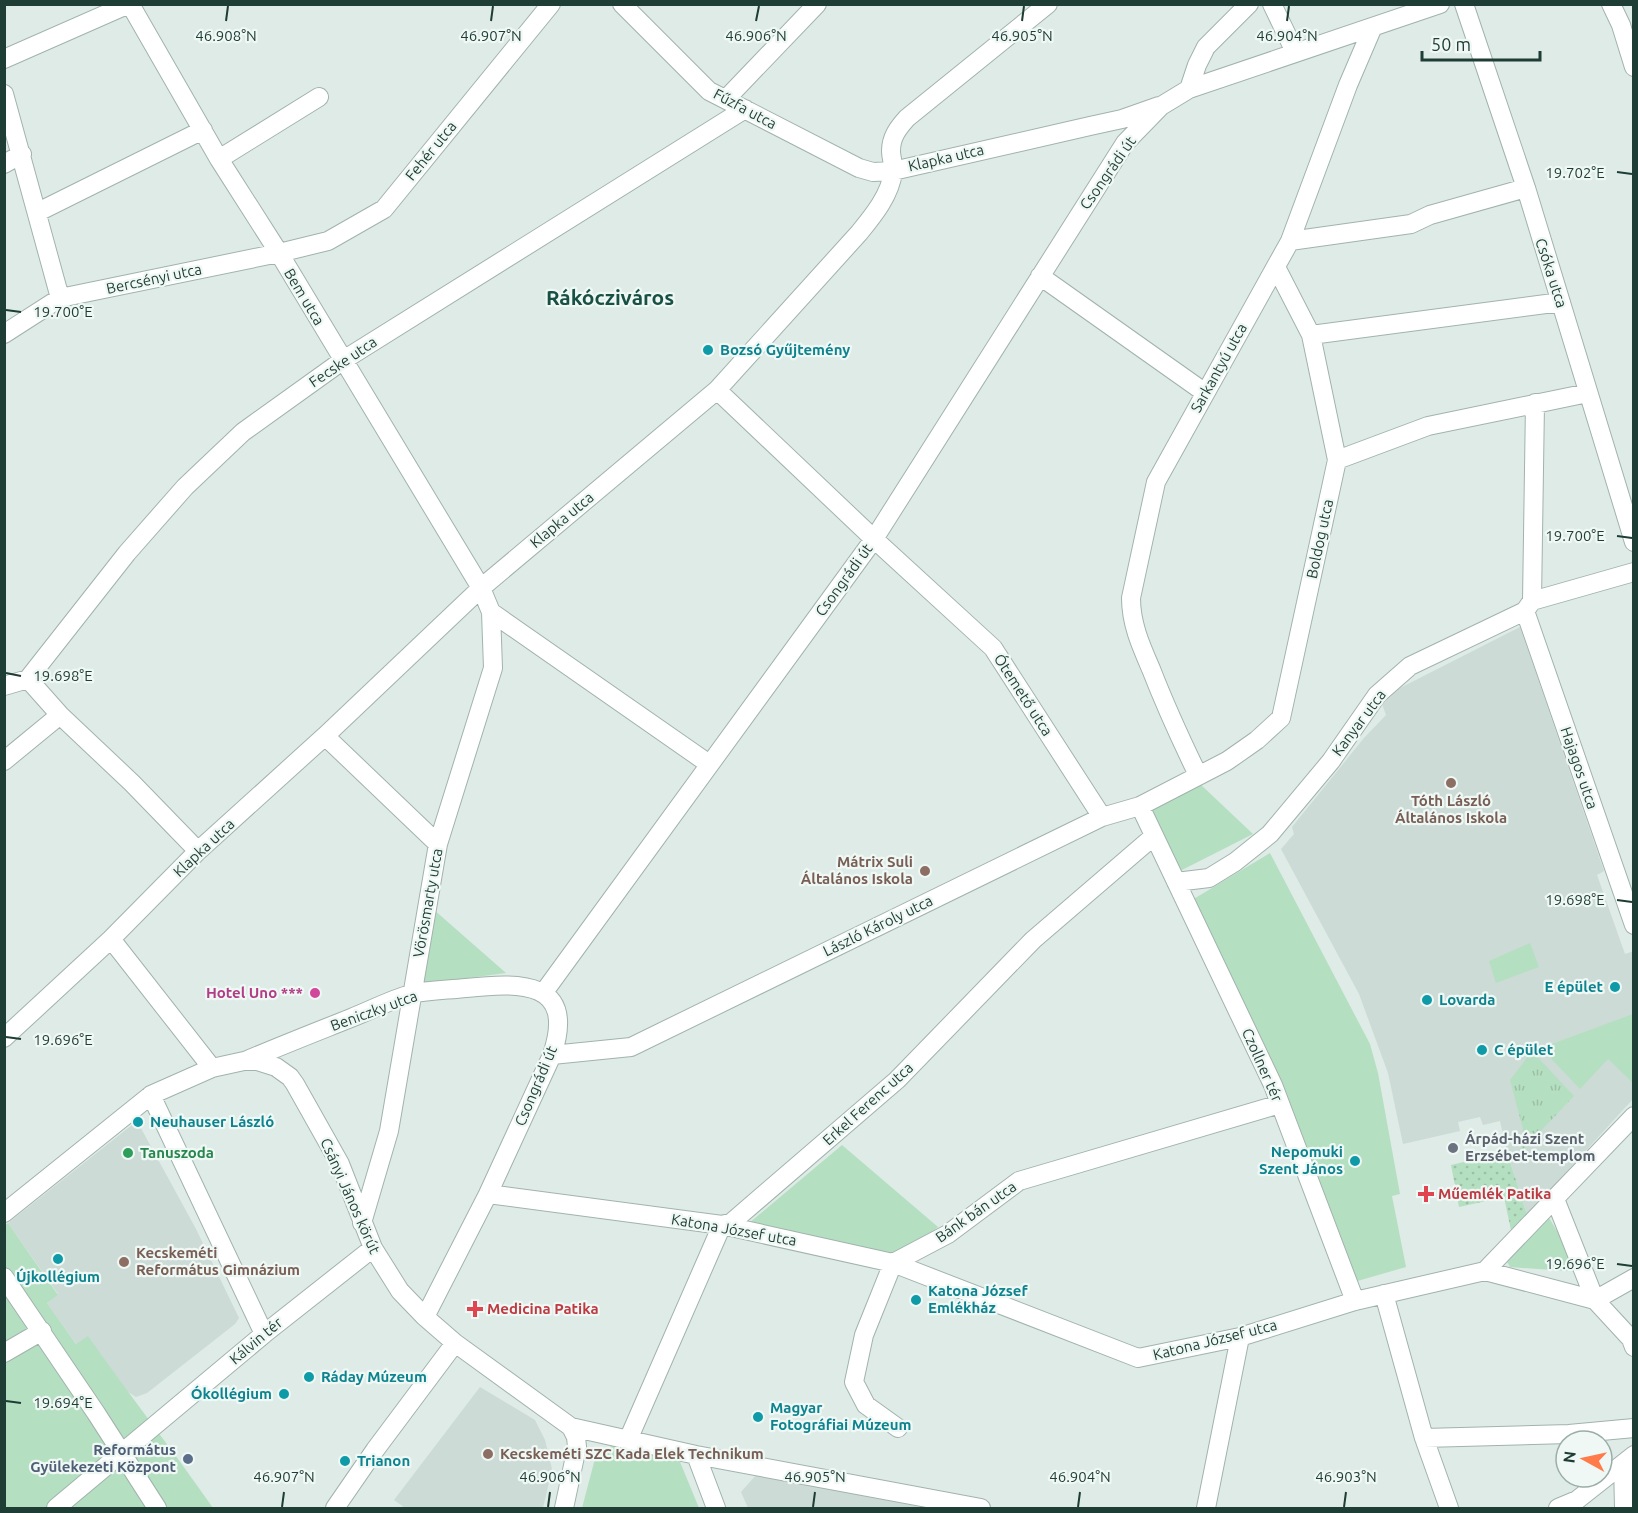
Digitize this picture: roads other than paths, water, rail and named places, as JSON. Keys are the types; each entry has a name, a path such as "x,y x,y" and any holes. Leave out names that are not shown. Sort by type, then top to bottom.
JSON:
{"street":[{"path":"4,59 129,4"},
{"name":"Bem utca","path":"129,4 219,159 279,253 342,361 481,588"},
{"name":"Fehér utca","path":"279,253 328,241 384,209 551,4"},
{"name":"Fűzfa utca","path":"622,4 709,91 859,168 873,172 893,171"},
{"path":"726,99 817,4"},
{"path":"893,171 891,151 895,132 907,118 1048,4"},
{"path":"1189,89 1206,47 1249,4"},
{"path":"1272,4 1295,52"},
{"name":"Csongrádi út","path":"425,1317 488,1194 552,1055 556,1043 558,1021 553,1004 544,992 874,539 1125,143 1161,106 1189,89 1295,52 1372,29 1440,4"},
{"name":"Csóka utca","path":"1464,4 1526,188 1634,542"},
{"path":"1611,4 1621,25 1634,67"},
{"name":"Sarkantyú utca","path":"1198,775 1170,716 1136,634 1131,616 1131,598 1156,482 1290,241 1348,85 1372,29"},
{"path":"4,94 60,298"},
{"path":"219,159 319,97"},
{"name":"Klapka utca","path":"4,1038 111,939 198,851 325,736 481,588 717,390 876,212 886,193 893,171 1122,119 1161,106"},
{"name":"Fecske utca","path":"28,680 127,553 185,487 243,432 342,361 745,109"},
{"path":"1090,126 1109,132 1125,143"},
{"path":"38,212 203,130"},
{"path":"4,164 22,154"},
{"path":"1290,241 1411,224 1430,214 1526,188"},
{"name":"Bercsényi utca","path":"4,334 60,298 279,253"},
{"name":"Boldog utca","path":"1198,775 1257,740 1281,718 1337,460 1311,335 1276,267"},
{"path":"1040,276 1204,392"},
{"path":"1311,335 1561,302"},
{"name":"Ótemető utca","path":"717,390 993,648 1102,817"},
{"path":"1337,460 1428,426 1588,393"},
{"name":"Hajagos utca","path":"1534,403 1529,606 1634,925"},
{"name":"Kanyar utca","path":"1176,882 1209,878 1235,862 1270,834 1331,760 1377,695 1410,666 1529,606 1634,572"},
{"name":"Vörösmarty utca","path":"362,1223 389,1131 438,844 493,668 491,612 481,588"},
{"path":"491,612 709,764"},
{"path":"4,686 28,680 60,715 132,783 198,851"},
{"path":"4,761 60,715"},
{"path":"325,736 438,844"},
{"name":"László Károly utca","path":"552,1055 631,1047 1102,817 1140,806 1198,775"},
{"path":"1140,806 1154,836"},
{"name":"Czollner tér","path":"1154,836 1280,1104 1355,1300"},
{"name":"Erkel Ferenc utca","path":"722,1225 732,1222 897,1080 1033,940 1154,836"},
{"path":"111,939 212,1068"},
{"name":"Beniczky utca","path":"244,1061 412,994 478,986 516,985 544,992"},
{"name":"Csányi János körút","path":"4,1213 151,1095 212,1068 244,1061 266,1064 290,1077 340,1164 373,1248 392,1281 425,1317 454,1342 571,1427"},
{"path":"151,1095 264,1334"},
{"name":"Bánk bán utca","path":"893,1263 948,1234 1018,1181 1280,1104"},
{"path":"1485,1271 1634,1116"},
{"name":"Katona József utca","path":"488,1194 722,1225 893,1263 1138,1358 1240,1337 1355,1300 1485,1271 1595,1300"},
{"path":"1555,1199 1595,1300 1633,1342"},
{"path":"628,1440 722,1225"},
{"name":"Kálvin tér","path":"56,1509 264,1334 373,1248"},
{"path":"893,1263 864,1335 854,1382 866,1405 898,1428"},
{"path":"4,1277 158,1509"},
{"path":"1595,1300 1634,1278"},
{"path":"1384,1294 1424,1438 1449,1509"},
{"path":"4,1353 42,1331"},
{"path":"1206,1509 1240,1337"},
{"path":"335,1509 454,1342"},
{"path":"571,1427 696,1455 981,1509"},
{"path":"564,1509 577,1447 576,1437 571,1427"},
{"path":"1424,1438 1569,1434 1634,1428"},
{"path":"696,1455 716,1509"},
{"path":"1558,1509 1577,1500 1628,1460"},
{"path":"1624,1509 1628,1460"}],"place":[{"name":"Bozsó Gyűjtemény","path":"708,350"},
{"name":"Tóth László Általános Iskola","path":"1451,783"},
{"name":"Mátrix Suli Általános Iskola","path":"925,871"},
{"name":"E épület","path":"1615,987"},
{"name":"Hotel Uno ***","path":"315,993"},
{"name":"Lovarda","path":"1427,1000"},
{"name":"C épület","path":"1482,1050"},
{"name":"Neuhauser László","path":"138,1122"},
{"name":"Árpád-házi Szent Erzsébet-templom","path":"1453,1148"},
{"name":"Tanuszoda","path":"128,1153"},
{"name":"Nepomuki Szent János","path":"1355,1161"},
{"name":"Műemlék Patika","path":"1426,1194"},
{"name":"Újkollégium","path":"58,1259"},
{"name":"Kecskeméti Református Gimnázium","path":"124,1262"},
{"name":"Katona József Emlékház","path":"916,1300"},
{"name":"Medicina Patika","path":"475,1309"},
{"name":"Ráday Múzeum","path":"309,1377"},
{"name":"Ókollégium","path":"284,1394"},
{"name":"Magyar Fotográfiai Múzeum","path":"758,1417"},
{"name":"Kecskeméti SZC Kada Elek Technikum","path":"488,1454"},
{"name":"Református Gyülekezeti Központ","path":"188,1459"},
{"name":"Trianon","path":"345,1461"}],"district":[{"name":"Rákócziváros","path":"610,298"}]}
